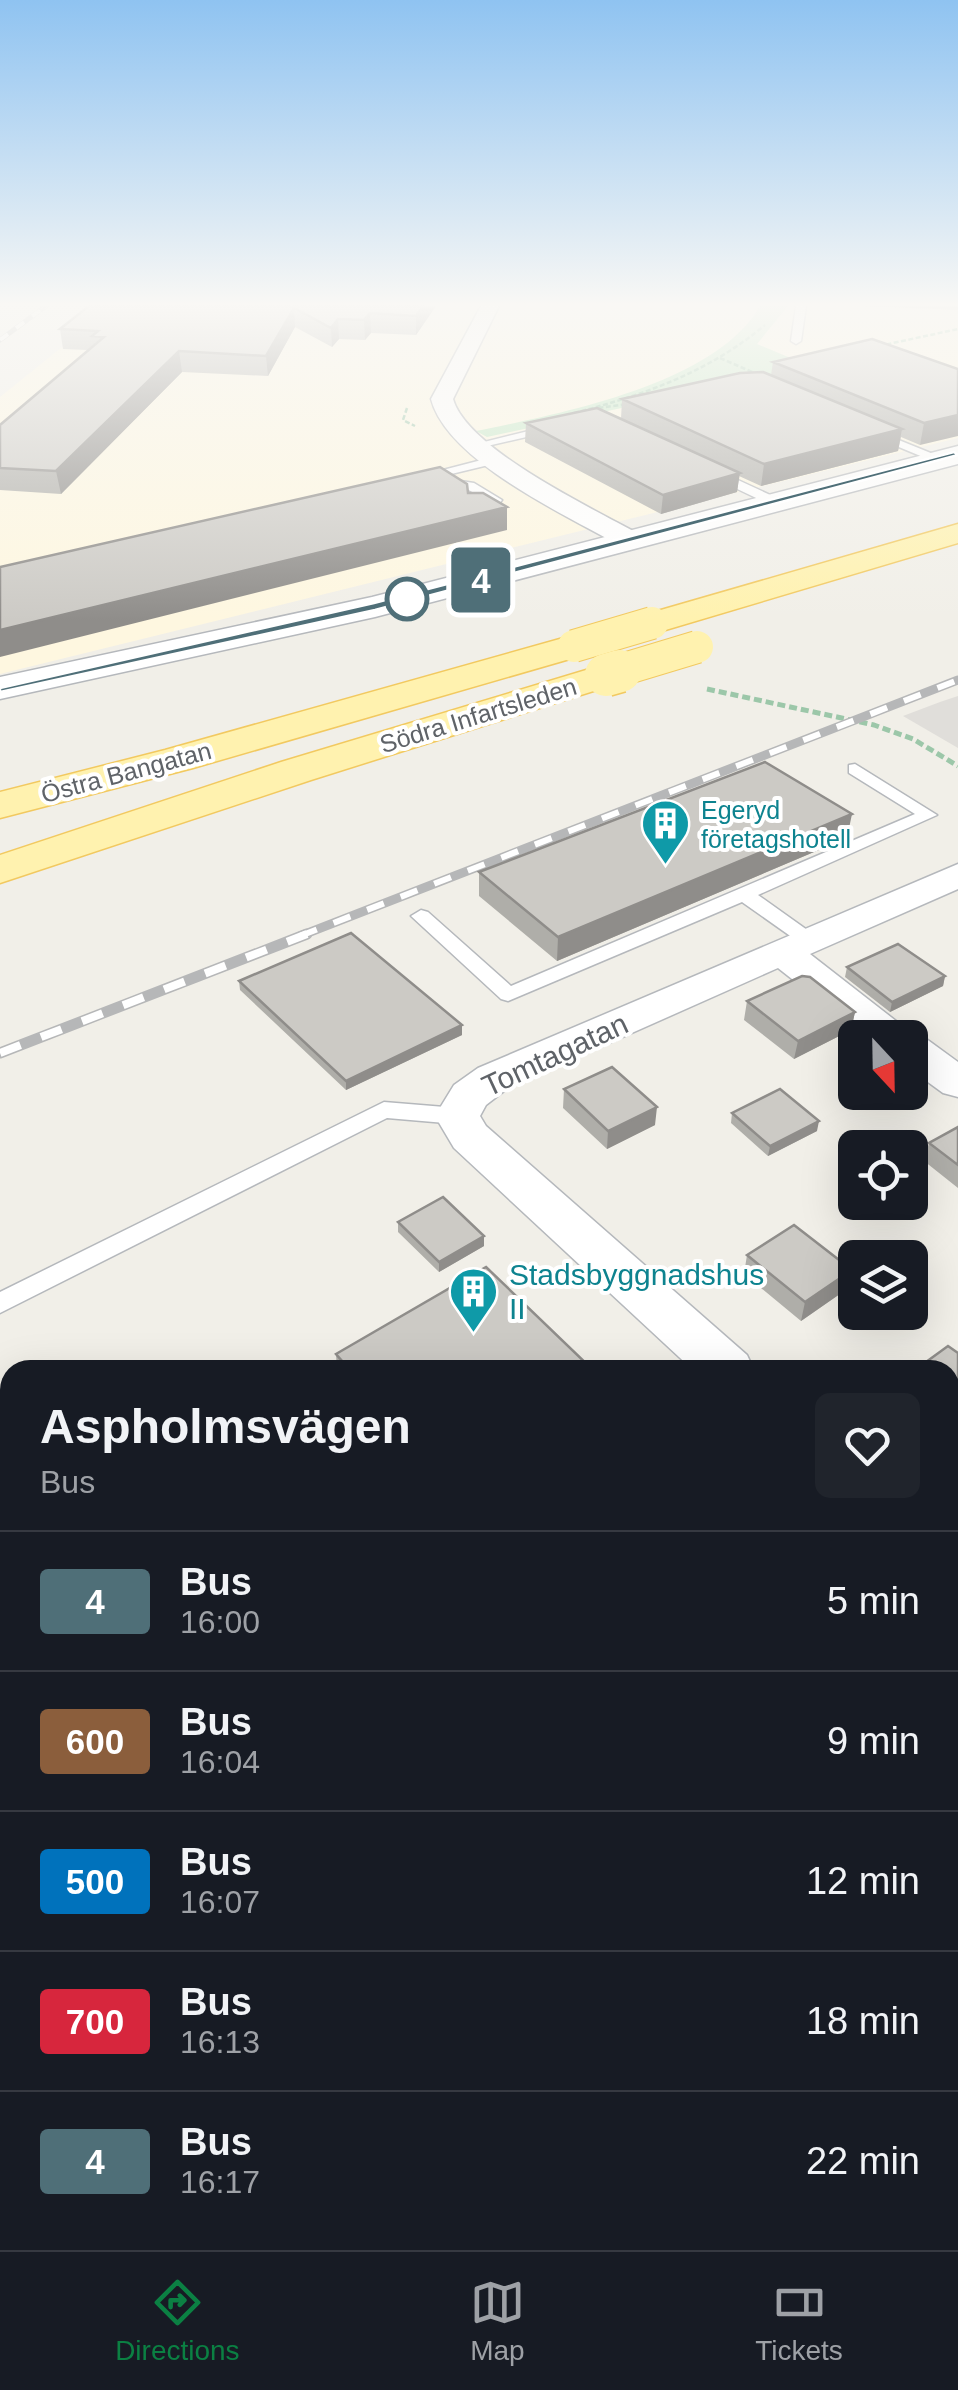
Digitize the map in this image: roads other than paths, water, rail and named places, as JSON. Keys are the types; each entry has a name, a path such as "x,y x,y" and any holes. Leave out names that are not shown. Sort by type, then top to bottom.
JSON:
{"main road":[{"name":"Södra Infartsleden","path":"253,738 958,533"},
{"path":"902,584 958,567"},
{"name":"Södra Infartsleden","path":"0,870 296,771 734,635"},
{"name":"Östra Bangatan","path":"0,804 253,738"}],"street":[{"path":"442,411 474,446 630,540"},
{"path":"0,688 375,607 948,457"},
{"name":"Tomtagatan","path":"717,1360 470,1138 457,1116 470,1095 492,1078 958,875"},
{"path":"797,947 876,1020"},
{"path":"928,1061 958,1083"}],"lane":[{"path":"474,446 562,426"},
{"path":"870,431 948,457"},
{"path":"475,511 490,508 496,500 470,486 410,481 497,460"},
{"path":"696,464 775,502"},
{"path":"422,916 508,994 928,815 855,769"},
{"path":"744,894 797,947"},
{"path":"0,1303 384,1110 457,1116"}],"railway":[{"path":"300,936 958,680"},
{"path":"0,1053 307,934"}],"place":[{"name":"Egeryd företagshotell","path":"666,866"},
{"name":"Stadsbyggnadshus II","path":"474,1334"}]}
